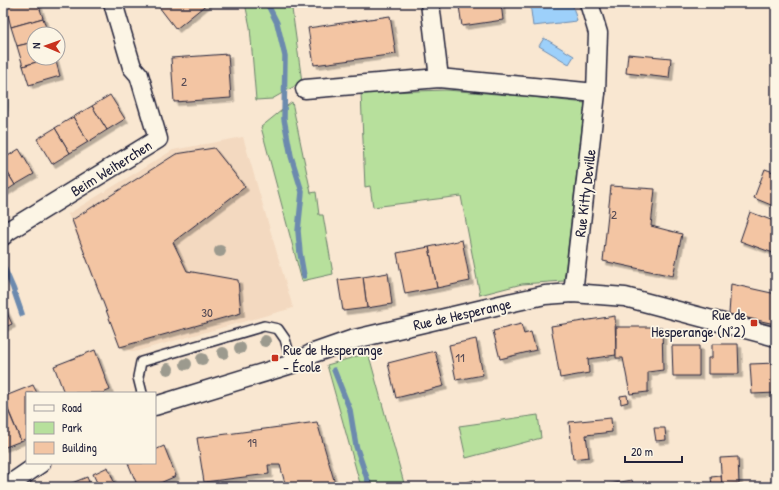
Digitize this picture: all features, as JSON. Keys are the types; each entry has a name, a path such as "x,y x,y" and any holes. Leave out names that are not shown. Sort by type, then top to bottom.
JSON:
{"street":[{"name":"Beim Weiherchen","path":"3,236 8,231 158,139 139,75 132,67 113,3"},
{"path":"430,3 439,78"},
{"name":"Rue Kitty Deville","path":"573,293 596,93 598,33 589,3"},
{"path":"305,89 439,78 596,93"},
{"name":"Rue de Hesperange","path":"156,406 292,364 311,354 351,340 545,295 573,293 625,297 776,337"},
{"path":"6,487 40,464"}],"lane":[{"path":"142,392 138,377 141,362 264,326 278,329 285,339 292,364"}],"shaded area":[{"path":"243,137 293,308 134,352 120,347 68,214 173,150"}],"green space":[{"path":"245,3 293,3 292,9 302,82 272,99 256,100 250,27"},
{"path":"3,75 8,109 6,122 3,128"},
{"path":"446,90 585,103 564,281 522,284 480,295 461,196 373,207 370,186 365,187 361,93"},
{"path":"292,102 311,193 316,192 319,215 323,215 333,274 302,281 261,127"},
{"path":"368,353 405,487 361,487 327,365"},
{"path":"538,415 541,438 466,458 459,426"}],"water":[{"path":"530,3 572,3 577,21 533,26"},
{"path":"544,38 574,56 569,64 539,46"}],"building":[{"path":"20,3 38,3 43,18 11,27 6,7"},
{"path":"156,3 208,3 176,29"},
{"path":"459,3 483,3 459,6"},
{"path":"483,3 501,3 503,20 462,26 459,6"},
{"path":"390,16 396,54 314,65 308,28"},
{"path":"43,18 46,26 26,26 26,44 17,46 11,27"},
{"path":"26,44 26,65 23,66 17,46"},
{"path":"228,54 231,98 174,102 171,58"},
{"path":"628,54 671,58 669,78 626,73"},
{"path":"23,66 57,66 60,76 29,85"},
{"path":"110,95 125,119 107,130 92,106"},
{"path":"92,106 107,130 88,142 73,117"},
{"path":"73,117 88,142 70,153 55,128"},
{"path":"55,128 70,153 52,164 37,139"},
{"path":"214,148 245,187 173,242 187,271 238,280 241,313 120,347 72,220 176,154"},
{"path":"19,149 34,174 15,185 3,165 3,159"},
{"path":"3,165 15,185 3,193"},
{"path":"765,169 776,173 776,207 754,198"},
{"path":"611,186 655,189 651,226 682,234 673,276 603,261"},
{"path":"750,212 776,222 776,254 740,241"},
{"path":"462,240 470,281 437,288 429,247"},
{"path":"429,247 437,288 405,294 397,253"},
{"path":"388,273 392,304 367,308 363,277"},
{"path":"363,277 367,308 343,311 338,280"},
{"path":"731,284 776,294 775,324 729,314"},
{"path":"3,304 12,324 3,328"},
{"path":"615,316 616,355 588,359 589,373 560,378 551,326"},
{"path":"521,324 524,334 531,332 536,350 500,359 493,331"},
{"path":"616,327 662,327 663,370 648,372 648,392 630,394 623,358 616,358"},
{"path":"476,339 483,375 456,380 449,345"},
{"path":"712,344 738,344 739,374 708,374 708,358 712,358"},
{"path":"672,346 699,346 699,376 673,376"},
{"path":"95,350 110,390 105,392 64,392 54,366"},
{"path":"435,351 444,386 396,398 388,363"},
{"path":"776,363 776,393 752,394 750,364"},
{"path":"33,385 36,392 26,392 26,438 21,441 3,397"},
{"path":"627,395 628,402 621,404 620,396"},
{"path":"7,408 21,441 3,448 3,410"},
{"path":"611,418 612,432 586,435 589,457 573,459 569,422"},
{"path":"317,422 336,487 286,487 280,465 268,465 269,474 204,482 197,438"},
{"path":"654,428 665,428 666,440 656,441"},
{"path":"164,446 176,476 151,487 138,487 128,464 156,464 156,450"},
{"path":"738,457 739,484 722,485 720,458"},
{"path":"108,467 116,487 99,487 93,474"},
{"path":"721,476 722,485 712,486 711,477"},
{"path":"87,477 91,487 68,487 67,485"},
{"path":"474,480 476,487 454,487"},
{"path":"632,480 634,487 604,487 604,485"}],"waterway":[{"path":"267,3 277,23 285,56 284,119 291,156 302,192 298,231 304,276"},
{"path":"3,265 22,314"},
{"path":"334,370 350,410 356,446 370,487"}],"place":[{"name":"Rue de Hesperange (N°2)","path":"754,323"},
{"name":"Rue de Hesperange - École","path":"275,358"}]}
